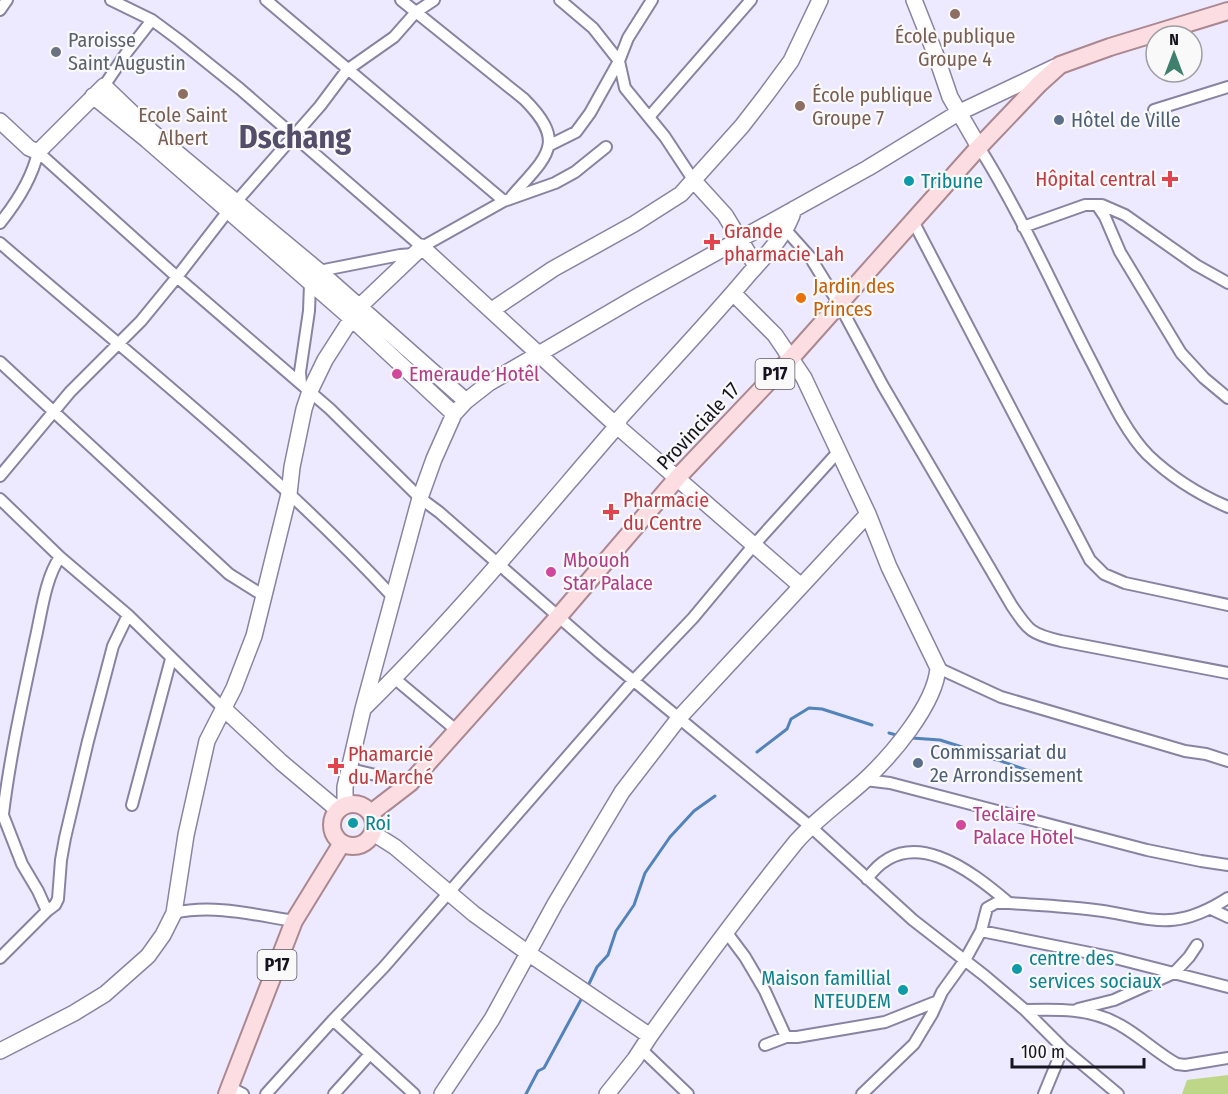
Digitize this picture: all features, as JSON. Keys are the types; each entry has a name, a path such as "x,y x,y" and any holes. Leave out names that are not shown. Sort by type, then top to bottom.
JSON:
{"main road":[{"name":"Provinciale 17","path":"371,813 410,783 559,616 678,477 791,358 979,147 1039,84 1060,65 1110,47 1228,11"},
{"path":"354,804 371,813 374,823 373,833 368,841 351,846 342,843 336,836 332,828 333,818 342,808 354,804"},
{"name":"P17","path":"234,1092 294,921 342,843"}],"street":[{"path":"0,10 7,0"},
{"path":"111,0 152,20 240,89 418,251 492,310 617,426 801,586"},
{"path":"267,0 347,70 507,200"},
{"path":"401,0 524,99 540,115 550,136 550,145 544,158 507,200"},
{"path":"0,476 116,343 141,321 232,206 295,137 347,70 394,37 416,12 434,0"},
{"path":"560,0 593,28 619,61 625,88 665,137 694,182 725,215 756,266"},
{"path":"550,145 576,132 590,113 619,61 628,38 652,0"},
{"path":"649,117 751,0"},
{"path":"492,310 553,269 644,218 681,194 694,182 742,126 785,69 820,0"},
{"path":"914,0 950,97 1023,226 1125,423 1148,454 1170,472 1206,497 1228,507"},
{"path":"0,223 34,170 38,152 99,91 152,20"},
{"path":"1,504 128,615 280,762 342,808 363,709 420,498 454,414 489,383 539,354 924,135 958,113 1060,65"},
{"path":"1154,110 1228,87"},
{"path":"99,91 147,140 232,206 355,313 466,402"},
{"path":"0,121 305,388 420,498 679,718 812,827 913,920 1025,1010 1063,1048 1118,1094"},
{"path":"305,388 355,313 418,251 507,200 555,183 574,172 606,147"},
{"path":"1023,226 1085,205 1097,205 1125,216 1196,265 1228,283"},
{"path":"1097,205 1105,216 1120,252 1180,353 1204,378 1228,398"},
{"path":"363,709 498,563 617,426 620,418 733,293 785,229 794,209"},
{"path":"913,221 1090,560 1104,574 1125,583 1228,604"},
{"path":"785,229 810,257 839,304 889,396 1026,627 1038,636 1228,673"},
{"path":"0,243 191,405 289,494 393,597"},
{"path":"314,278 418,251"},
{"path":"0,1051 74,1013 105,994 148,956 163,935 174,913 186,835 207,741 234,688 254,636 289,494 304,409 305,388 300,372 314,278"},
{"path":"607,1094 798,840 865,780 922,712 936,680 938,668 816,401 791,358 762,321 733,293"},
{"path":"355,313 454,414"},
{"path":"0,362 229,574 264,596"},
{"path":"266,1094 384,967 634,680 693,618 753,546 838,452"},
{"path":"442,1094 492,1019 622,792 679,718 868,514"},
{"path":"47,911 22,864 1,810 40,620 51,577 60,557"},
{"path":"0,958 55,905 58,899 65,838 88,741 113,646 128,615"},
{"path":"132,805 171,658"},
{"path":"938,668 1001,697 1185,751 1206,754 1228,761"},
{"path":"394,678 456,730"},
{"path":"881,763 890,783"},
{"path":"350,769 410,783"},
{"path":"865,780 890,783 1148,850 1228,865"},
{"path":"373,833 395,847 448,893 528,953 650,1036"},
{"path":"867,879 876,867 892,855 910,852 932,854 963,868 1009,903"},
{"path":"862,1094 914,1044 933,1014 942,992 965,960 981,931 987,908 996,903 1089,909 1151,921 1176,921 1211,909 1228,898"},
{"path":"174,913 198,909 214,910 294,921"},
{"path":"1211,909 1228,917"},
{"path":"981,931 1115,958 1228,987"},
{"path":"727,933 745,957 765,991 786,1037"},
{"path":"1072,1011 1114,1000 1174,973 1197,945"},
{"path":"765,1045 786,1037 885,1022 938,1001"},
{"path":"1025,1010 1091,1013 1119,1024 1177,1064 1185,1065 1228,1058"},
{"path":"333,1020 414,1094"},
{"path":"1044,1094 1063,1048"},
{"path":"641,1049 688,1094"},
{"path":"334,1094 370,1054"}],"green space":[{"path":"1228,1075 1228,1094 1182,1094 1187,1080"}],"waterway":[{"path":"757,752 787,729 791,719 809,708 822,709 872,725"},
{"path":"889,733 900,736"},
{"path":"912,738 940,740 962,747 975,757 998,760 1046,777"},
{"path":"587,988 597,967 608,955 616,931 634,905 645,873 670,837 694,811 715,796"},
{"path":"526,1094 538,1071 544,1068 583,996"}],"place":[{"name":"École publique Groupe 4","path":"955,14"},
{"name":"Paroisse Saint Augustin","path":"56,52"},
{"name":"Ecole Saint Albert","path":"183,94"},
{"name":"École publique Groupe 7","path":"800,106"},
{"name":"Hôtel de Ville","path":"1059,120"},
{"name":"Hôpital central","path":"1170,179"},
{"name":"Tribune","path":"909,181"},
{"name":"Grande pharmacie Lah","path":"712,242"},
{"name":"Jardin des Princes","path":"801,298"},
{"name":"Emeraude Hotêl","path":"397,374"},
{"name":"Pharmacie du Centre","path":"611,512"},
{"name":"Mbouoh Star Palace","path":"551,572"},
{"name":"Commissariat du 2e Arrondissement","path":"918,763"},
{"name":"Phamarcie du Marché","path":"336,766"},
{"name":"Roi","path":"353,823"},
{"name":"Teclaire Palace Hotel","path":"961,825"},
{"name":"centre des services sociaux","path":"1017,969"},
{"name":"Maison famillial NTEUDEM","path":"903,990"}],"district":[{"name":"Dschang","path":"295,137"}]}
